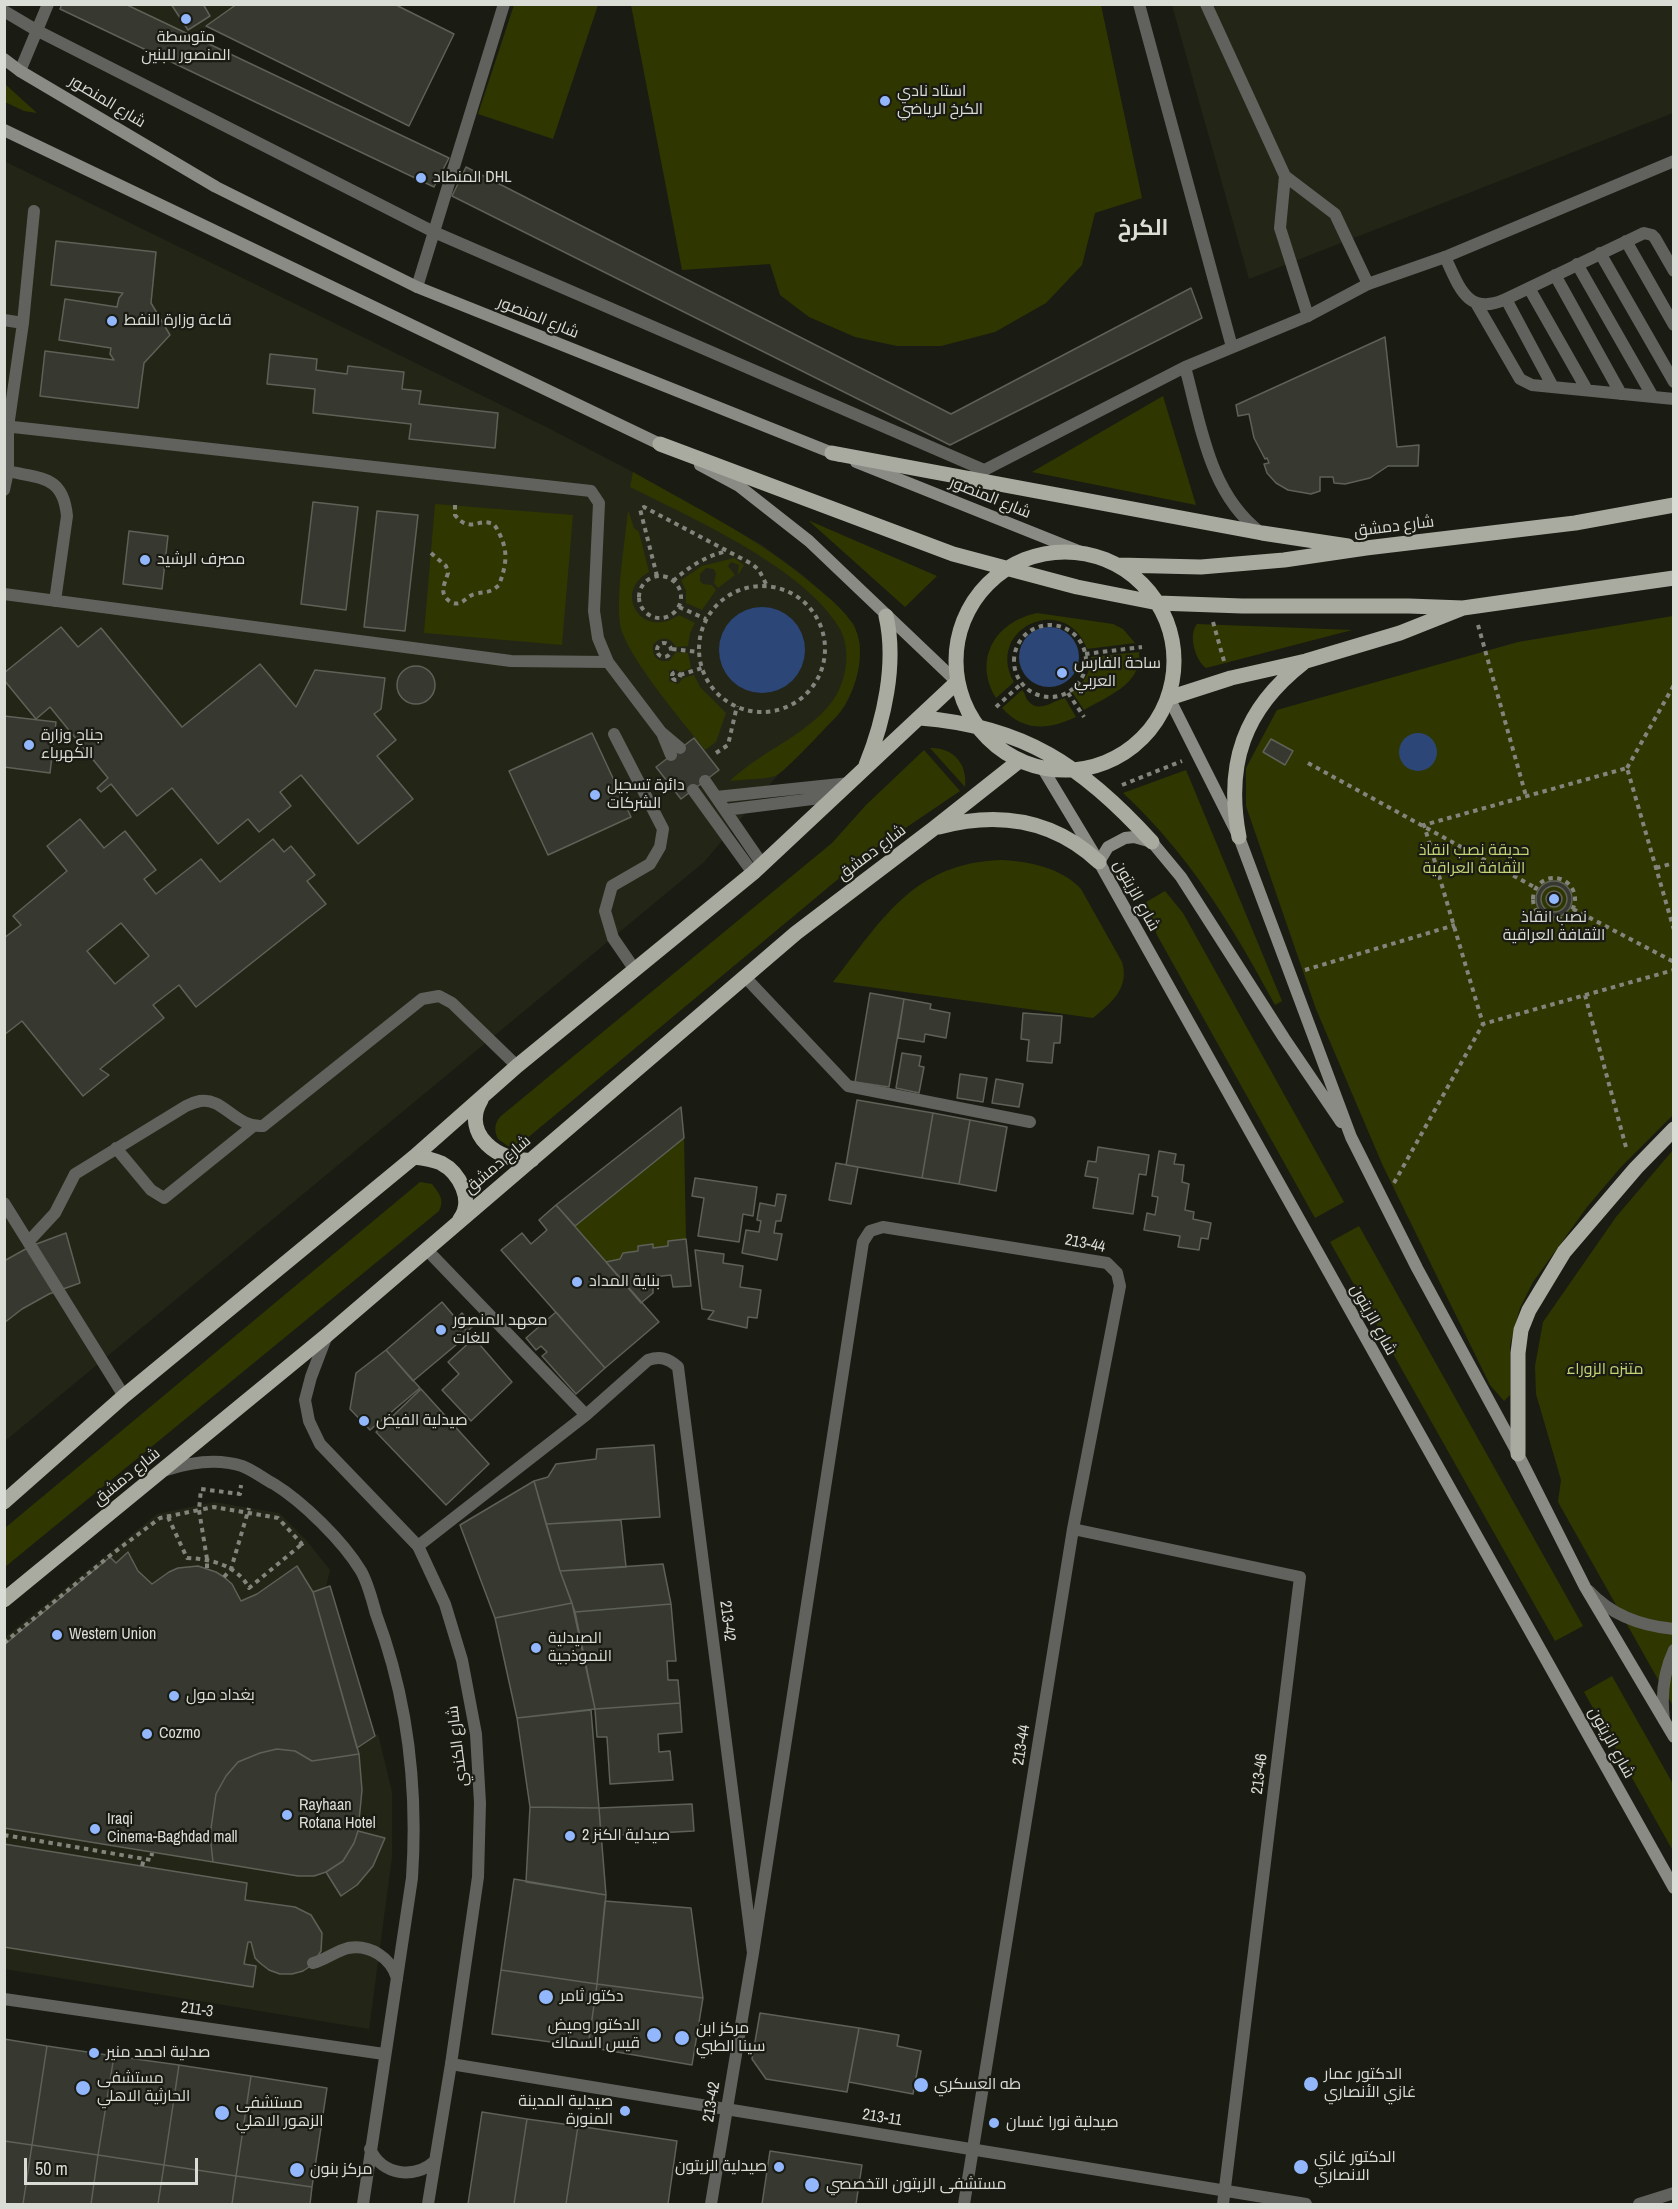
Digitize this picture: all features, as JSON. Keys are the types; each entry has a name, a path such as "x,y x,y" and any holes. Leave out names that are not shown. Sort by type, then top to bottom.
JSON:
{"main road":[{"name":"شارع المنصور","path":"4,59 20,71 216,187 417,287 1086,554"},
{"path":"4,130 660,444 739,486 809,541 957,682"},
{"path":"660,444 953,554 1077,586 1158,603 1325,607 1468,607 1674,578"},
{"path":"832,453 967,480 1262,533 1366,548"},
{"name":"شارع دمشق","path":"1118,565 1201,567 1284,560 1575,523 1674,505"},
{"path":"1059,552 1086,554 1118,565 1141,581 1158,603 1168,624 1174,646 1175,669 1169,698 1155,725 1134,748 1107,763 1077,771 1043,769 1019,761 995,746 975,725 964,704 957,682 956,645 965,615 982,589 1006,568 1031,557 1059,552"},
{"path":"1169,698 1231,678 1306,661 1400,633 1468,607"},
{"path":"864,770 881,723 888,684 886,615"},
{"path":"1239,837 1234,812 1233,787 1244,738 1254,715 1269,694 1286,676 1306,661"},
{"path":"4,1502 124,1396 414,1157 517,1066 758,868 957,682"},
{"path":"1169,698 1239,837 1352,1137 1417,1268 1518,1454 1585,1587 1674,1737"},
{"path":"920,718 975,725 1020,739 1046,751 1077,771 1111,800 1152,842 1181,877 1284,1038 1352,1137"},
{"name":"شارع دمشق","path":"4,1600 327,1335 796,933 1019,761"},
{"name":"شارع الزيتون","path":"1043,769 1099,862 1674,1888"},
{"path":"933,829 971,820 1018,820 1046,828 1074,841 1099,862 1108,847 1125,838 1143,838 1152,842"},
{"path":"481,1100 475,1109 476,1124 482,1138 491,1149 504,1158 519,1161 532,1160"},
{"path":"1518,1454 1518,1353 1521,1330 1529,1310 1564,1252 1636,1168 1674,1129"},
{"path":"414,1157 429,1158 444,1164 455,1174 463,1188 466,1203 465,1213 457,1224"}],"street":[{"path":"20,71 48,4"},
{"path":"417,287 504,4"},
{"path":"1139,4 1232,347"},
{"path":"1206,4 1285,176 1335,213 1368,284"},
{"path":"4,11 36,30 434,232 984,470"},
{"path":"967,480 1185,367 1308,316 1368,284 1445,257 1674,161"},
{"path":"1285,176 1280,228 1308,316"},
{"path":"4,490 8,471 6,427 23,322 34,211"},
{"path":"1476,303 1491,305 1506,299 1644,233 1652,235 1674,271"},
{"path":"1626,241 1674,325"},
{"path":"1600,254 1674,382"},
{"path":"1445,257 1462,292 1476,303 1520,379 1532,385 1674,399"},
{"path":"1577,264 1653,397"},
{"path":"1555,275 1621,394"},
{"path":"1529,288 1587,390"},
{"path":"1506,299 1553,387"},
{"path":"4,320 23,322"},
{"path":"1185,367 1216,476 1236,509 1246,521 1262,533"},
{"path":"6,427 591,491 599,503 594,611 598,638 608,662 676,752"},
{"path":"8,471 52,482 61,490 67,516 55,602"},
{"path":"4,594 511,661 608,662"},
{"path":"614,735 663,829 660,848 650,864 612,886 604,911 613,938 635,970"},
{"path":"705,781 725,810 758,868"},
{"path":"716,797 850,783"},
{"path":"693,790 758,868"},
{"path":"725,810 836,796"},
{"path":"745,977 848,1086 1030,1122"},
{"path":"116,1148 150,1190 164,1198 252,1127 262,1126 422,999 439,996 452,1003 517,1066"},
{"path":"29,1241 55,1213 75,1174 186,1106 202,1100 219,1105 252,1127"},
{"path":"4,1203 124,1396"},
{"name":"213-44","path":"753,1953 864,1242 870,1231 883,1227 1107,1263 1117,1273 1120,1286 1073,1529 964,2205"},
{"path":"427,1250 586,1415"},
{"name":"شارع الكندي","path":"327,1335 305,1400 309,1421 321,1444 417,1546 446,1604 462,1660 476,1734 480,1803 478,1877 428,2205"},
{"name":"213-42","path":"417,1546 586,1415 648,1360 657,1357 665,1359 678,1368 753,1953 711,2205"},
{"path":"162,1471 187,1463 214,1461 243,1466 286,1491 323,1524 361,1572 387,1644 405,1711 414,1791 415,1839 412,1878 363,2205"},
{"name":"213-46","path":"1073,1529 1300,1577 1223,2205"},
{"path":"1585,1587 1606,1606 1625,1617 1645,1624 1674,1629"},
{"path":"1665,1722 1663,1689 1665,1672 1674,1650"},
{"path":"313,1964 346,1948 361,1949 383,1956 391,1963 397,1978"},
{"name":"211-3","path":"4,1999 384,2054"},
{"name":"213-11","path":"451,2064 1306,2205"},
{"path":"370,2149 382,2165 394,2171 407,2173 421,2170 435,2161"},
{"path":"1639,2205 1674,2193"}],"path":[{"path":"431,553 446,566 448,573 442,588 443,594 452,603 462,603 474,594 484,594 499,585 506,564 506,554 498,530 493,524 487,522 475,526 463,521 455,515 455,505"},
{"path":"657,576 640,509 644,507 759,570 766,586"},
{"path":"674,581 692,565 709,556 728,551"},
{"path":"657,576 664,576 674,581 682,596 679,607 672,615 658,618 645,612 641,607 639,594 641,587 657,576"},
{"path":"766,586 786,590 803,600 816,616 823,634 825,654 820,673 810,690 795,703 776,710 756,711 737,706 722,697 710,684 702,668 699,652 706,619 717,604 749,587 766,586"},
{"path":"1209,605 1222,655 1231,678"},
{"path":"679,607 706,619"},
{"path":"1468,607 1526,796"},
{"path":"1055,625 1075,634 1082,643 1085,654 1086,663 1081,680 1068,692 1048,697 1038,695 1022,684 1013,664 1018,643 1025,634 1034,628 1055,625"},
{"path":"672,649 670,656 665,658 660,657 657,651 660,644 664,643 672,649 699,652"},
{"path":"1085,654 1142,647"},
{"path":"680,675 702,668"},
{"path":"996,707 1022,684"},
{"path":"1424,825 1627,768 1674,685"},
{"path":"1068,692 1083,717"},
{"path":"716,753 728,745 737,706"},
{"path":"1115,788 1183,761"},
{"path":"1308,763 1536,888"},
{"path":"1627,768 1674,930"},
{"path":"1384,1202 1483,1024 1424,825"},
{"path":"1656,868 1674,863"},
{"path":"1556,878 1564,881 1574,893 1575,902 1572,909 1560,920 1544,918 1533,905 1536,888 1548,879 1556,878"},
{"path":"1572,909 1674,962"},
{"path":"1290,974 1455,925"},
{"path":"1483,1024 1674,970"},
{"path":"1585,995 1627,1153 1636,1168"},
{"path":"207,1568 199,1509 201,1489 240,1494 243,1466"},
{"path":"4,1643 112,1554 160,1518 168,1516 199,1509 213,1507 248,1510 278,1518 304,1542 249,1588 245,1581 231,1569 207,1559 187,1558 168,1516"},
{"path":"224,1577 231,1569 248,1510"},
{"path":"4,1835 151,1860 153,1853"},
{"path":"142,1866 144,1859"}],"shaded area":[{"name":"متوسطة المنصور للبنين","path":"125,5 237,5 193,38"},
{"path":"1172,5 1673,5 1673,113 1249,279"},
{"path":"4,161 633,472 762,545 803,575 835,603 854,624 860,644 856,679 846,704 837,716 777,776 704,862 5,1441"},
{"path":"214,1502 279,1513 306,1540 330,1570 326,1587 375,1735 378,1734 392,1792 392,1857 369,2029 5,1969 4,1638 157,1514"}],"green space":[{"path":"514,5 598,5 553,139 478,114"},
{"name":"استاد نادي الكرخ الرياضي","path":"631,5 1101,5 1142,198 1095,213 1082,265 1046,303 995,332 941,346 897,346 855,337 809,317 780,295 770,264 682,270"},
{"path":"5,84 37,113 24,111 5,102"},
{"path":"1163,396 1196,505 1032,472"},
{"path":"633,472 774,555 836,604 852,623 860,646 860,660 854,687 848,699 834,719 775,776 730,781 742,770 808,725 831,703 840,687 846,667 846,647 840,629 823,607 801,585 775,565 714,529 630,487"},
{"path":"435,504 573,515 562,645 424,633"},
{"path":"628,510 634,528 639,532 649,572 638,581 633,591 632,601 636,611 643,618 654,622 666,621 679,615 695,623 690,633 688,646 676,647 665,638 653,645 654,656 661,661 669,661 676,652 688,653 691,668 681,672 674,669 669,671 669,681 678,684 683,678 694,675 700,687 726,713 716,742 705,750 656,688 624,637 620,624 619,597"},
{"path":"810,521 937,576 905,607"},
{"path":"734,558 744,565 739,574 739,565 731,562 728,566 735,575 718,588 714,583 716,574 714,569 706,568 700,574 700,581 703,584 712,585 716,590 702,610 686,603 686,591 681,580 702,566"},
{"path":"1037,613 1113,624 1123,629 1135,643 1087,649 1077,632 1063,622 1047,620 1031,624 1018,633 1010,646 1008,663 1014,682 996,698 989,684 987,670 992,644 1010,625"},
{"name":"حديقة نصب انقاذ الثقافة العراقية","path":"1673,616 1673,1115 1621,1167 1587,1207 1533,1282 1520,1308 1510,1345 1510,1395 1504,1401 1490,1385 1383,1166 1316,1009 1246,806 1246,768 1277,710 1518,642"},
{"path":"1197,624 1352,630 1206,668 1194,647 1193,634"},
{"path":"1139,652 1139,663 1129,681 1084,710 1072,692 1086,677 1091,657"},
{"path":"1022,690 1029,702 1037,706 1065,698 1076,717 1046,726 1028,725 1019,721 1002,708"},
{"path":"930,748 946,750 957,758 964,771 965,787"},
{"path":"924,750 960,791 873,850 519,1145 508,1146 498,1139 495,1127 501,1116 832,843 866,805"},
{"path":"1186,770 1282,1001 1275,1005 1226,920 1189,866 1147,816 1123,793"},
{"path":"1001,860 1044,867 1064,876 1081,889 1122,962 1124,971 1117,994 1093,1018 833,982 884,917 922,884 945,872 971,864"},
{"path":"1165,891 1183,913 1344,1202 1315,1218 1157,935 1146,902"},
{"path":"684,1138 686,1239 668,1241 668,1246 653,1248 653,1244 638,1246 638,1251 623,1253 620,1259 606,1262 575,1226"},
{"name":"متنزه الزوراء","path":"1673,1150 1673,1706 1558,1502 1561,1480 1536,1394 1535,1366 1543,1322 1616,1217"},
{"path":"420,1182 432,1184 437,1190 441,1200 439,1211 5,1567 5,1528"},
{"path":"1359,1226 1583,1626 1555,1641 1330,1242"},
{"path":"1612,1676 1673,1784 1673,1851 1584,1692"}],"water":[{"path":"762,607 778,611 792,620 801,634 805,650 801,666 792,680 778,689 762,693 746,689 732,680 723,666 719,650 723,634 732,620 746,611"},
{"path":"1049,627 1066,632 1074,640 1079,657 1074,674 1066,682 1049,687 1032,682 1024,674 1019,657 1024,640 1032,632"},
{"path":"1418,733 1431,739 1437,752 1431,765 1418,771 1405,765 1399,752 1405,739"}],"building":[{"path":"62,4 125,4 449,158 434,187 60,9"},
{"path":"171,4 203,4 210,16 188,30"},
{"path":"237,4 394,4 454,34 409,126 206,26"},
{"path":"466,167 951,414 1191,288 1202,318 950,445 452,196"},
{"name":"قاعة وزارة النفط","path":"56,241 156,252 151,303 170,335 144,363 138,408 40,396 45,351 114,360 110,354 111,348 59,340 65,299 117,307 123,293 51,285"},
{"path":"1385,337 1397,447 1419,445 1418,466 1388,466 1370,478 1345,484 1334,483 1333,477 1320,477 1320,491 1311,494 1288,490 1276,483 1267,473 1264,464 1269,463 1254,438 1249,414 1238,416 1236,405"},
{"path":"270,354 317,359 316,370 347,374 348,366 404,372 402,389 421,391 419,404 498,413 495,448 409,439 411,424 313,413 315,389 267,384"},
{"path":"313,502 358,507 346,610 301,604"},
{"path":"377,511 418,515 405,631 364,627"},
{"name":"مصرف الرشيد","path":"129,531 168,536 162,589 123,584"},
{"path":"61,627 78,647 101,628 182,727 260,664 296,707 315,670 385,678 381,709 374,714 396,740 377,756 413,799 358,844 301,775 280,792 291,806 259,832 248,819 218,844 172,788 137,816 111,784 101,792 97,788 108,778 50,707 36,719 4,680 4,673"},
{"path":"416,666 423,667 429,672 434,678 434,692 429,698 423,703 416,704 409,703 403,698 398,692 397,685 398,678 403,672 409,667"},
{"name":"جناح وزارة الكهرباء","path":"4,716 56,722 50,773 4,767"},
{"path":"592,733 631,817 548,855 509,771"},
{"path":"694,738 719,770 681,799 656,767"},
{"path":"1271,739 1293,751 1285,765 1263,752"},
{"path":"80,819 104,848 125,831 156,870 144,879 156,894 201,859 220,882 273,839 284,852 291,846 315,875 307,881 326,904 196,1007 179,985 153,1005 164,1018 100,1069 109,1075 83,1096 22,1021 4,1035 4,938 21,925 13,916 67,871 47,846","holes":["121,923 149,956 115,984 87,951"]},
{"path":"1554,881 1567,886 1572,899 1567,912 1554,917 1541,912 1536,899 1541,886"},
{"path":"1554,886 1563,890 1567,899 1563,908 1554,912 1545,908 1541,899 1545,890"},
{"path":"1551,891 1557,891 1562,899 1560,905 1551,907 1546,902 1546,896"},
{"path":"870,993 904,999 889,1087 855,1082"},
{"path":"904,999 931,1004 930,1009 950,1013 946,1038 925,1034 924,1042 898,1038"},
{"path":"1023,1013 1062,1016 1060,1043 1054,1043 1052,1063 1027,1061 1029,1040 1021,1039"},
{"path":"902,1053 921,1056 919,1066 924,1067 919,1093 896,1088"},
{"path":"960,1074 987,1078 983,1102 957,1098"},
{"path":"996,1079 1023,1084 1019,1107 992,1103"},
{"path":"857,1100 933,1113 922,1178 846,1165"},
{"path":"681,1107 684,1138 575,1226 556,1205"},
{"path":"933,1113 970,1120 959,1184 922,1178"},
{"path":"970,1120 1007,1127 996,1191 959,1184"},
{"path":"1098,1147 1149,1155 1146,1175 1139,1174 1133,1214 1093,1208 1098,1178 1085,1176 1088,1161 1096,1162"},
{"path":"1159,1151 1176,1154 1174,1164 1184,1165 1182,1182 1189,1184 1185,1210 1194,1212 1193,1219 1211,1223 1208,1239 1201,1238 1199,1250 1178,1247 1180,1236 1144,1230 1147,1213 1155,1215 1158,1197 1152,1196"},
{"path":"836,1163 858,1167 851,1204 829,1200"},
{"path":"695,1178 757,1187 753,1216 743,1214 739,1242 698,1236 704,1198 692,1196"},
{"path":"777,1194 786,1195 781,1221 776,1221 774,1233 782,1234 777,1260 742,1253 746,1230 759,1232 761,1221 757,1220 760,1203 775,1206"},
{"name":"بناية المداد","path":"556,1205 659,1322 605,1368 501,1250 522,1233 531,1244 547,1230 539,1220"},
{"path":"66,1233 80,1283 49,1294 22,1309 4,1323 4,1261 31,1246"},
{"path":"686,1239 691,1286 673,1287 671,1275 653,1277 653,1293 641,1303 606,1262 620,1259 623,1253 638,1251 638,1246 653,1244 653,1248 668,1246 668,1241"},
{"path":"695,1250 724,1254 723,1263 743,1266 740,1287 761,1290 757,1318 748,1317 747,1328 708,1319 714,1311 702,1309"},
{"path":"442,1302 469,1334 413,1381 386,1350"},
{"path":"556,1312 605,1368 576,1394 542,1356 547,1352 541,1346 536,1350 526,1338"},
{"path":"462,1313 473,1326 467,1332 456,1319"},
{"path":"474,1338 512,1382 471,1421 442,1390 459,1374 448,1362"},
{"path":"386,1350 420,1388 370,1430 350,1409 356,1373"},
{"path":"421,1389 489,1464 446,1505 376,1432"},
{"path":"654,1445 660,1517 546,1524 534,1481 548,1477 556,1464 596,1459 597,1449"},
{"path":"534,1481 560,1571 572,1603 495,1618 460,1525"},
{"path":"621,1520 626,1567 560,1571 546,1524"},
{"name":"بغداد مول","path":"128,1552 138,1571 152,1584 178,1568 198,1566 224,1577 232,1584 241,1601 257,1594 297,1566 313,1592 359,1754 312,1761 295,1751 277,1749 238,1762 226,1776 216,1794 210,1835 213,1862 4,1828 4,1645 110,1557 116,1563"},
{"path":"663,1564 671,1604 575,1612 560,1571"},
{"path":"330,1586 375,1736 357,1748 313,1592"},
{"path":"572,1603 595,1709 517,1718 495,1618"},
{"path":"671,1604 676,1661 667,1661 668,1680 678,1680 680,1703 595,1709 575,1612"},
{"path":"680,1703 682,1732 658,1734 659,1752 670,1751 673,1780 610,1784 607,1737 597,1737 595,1709"},
{"path":"591,1710 599,1808 530,1807 517,1718"},
{"name":"Rayhaan Rotana Hotel","path":"277,1749 295,1751 312,1761 359,1754 362,1790 358,1831 343,1861 326,1872 314,1876 298,1876 213,1862 210,1835 216,1794 226,1776 238,1762"},
{"path":"692,1804 694,1831 601,1836 599,1808"},
{"path":"530,1807 599,1808 606,1895 526,1882"},
{"path":"358,1831 385,1838 373,1866 357,1885 341,1896 326,1872 343,1861"},
{"path":"4,1844 247,1883 245,1900 295,1907 311,1915 322,1933 321,1951 312,1965 303,1971 280,1974 269,1970 255,1958 251,1942 248,1942 244,1964 256,1966 253,1987 4,1947"},
{"path":"514,1879 606,1895 597,1984 501,1970"},
{"path":"605,1901 691,1908 703,1998 597,1984"},
{"path":"501,1970 597,1984 588,2047 492,2034"},
{"path":"597,1984 703,1998 692,2065 588,2047"},
{"path":"760,2013 859,2028 847,2092 766,2079 752,2059"},
{"path":"859,2028 899,2035 897,2046 921,2051 913,2094 849,2082"},
{"path":"4,2039 47,2046 32,2145 4,2141"},
{"path":"47,2046 114,2056 98,2155 32,2145"},
{"path":"114,2056 179,2065 164,2165 98,2155"},
{"path":"179,2065 251,2076 236,2176 164,2165"},
{"path":"251,2076 327,2088 312,2187 236,2176"},
{"path":"482,2112 527,2119 514,2204 468,2204"},
{"path":"527,2119 578,2126 566,2204 514,2204"},
{"path":"578,2126 677,2141 668,2204 566,2204"},
{"path":"4,2141 32,2145 23,2204 4,2204"},
{"path":"32,2145 98,2155 91,2204 23,2204"},
{"name":"مستشفى الزيتون التخصصي","path":"770,2151 862,2165 856,2204 762,2204"},
{"path":"98,2155 164,2165 158,2204 91,2204"},
{"path":"164,2165 236,2176 232,2204 158,2204"},
{"path":"236,2176 312,2187 310,2204 232,2204"}],"place":[{"name":"متوسطة المنصور للبنين","path":"186,19"},
{"name":"استاد نادي الكرخ الرياضي","path":"885,101"},
{"name":"المنطاد DHL","path":"421,178"},
{"name":"قاعة وزارة النفط","path":"112,321"},
{"name":"مصرف الرشيد","path":"145,560"},
{"name":"ساحة الفارس العربي","path":"1062,673"},
{"name":"جناح وزارة الكهرباء","path":"29,745"},
{"name":"دائرة تسجيل الشركات","path":"595,795"},
{"name":"نصب انقاذ الثقافة العراقية","path":"1554,899"},
{"name":"بناية المداد","path":"577,1282"},
{"name":"معهد المنصور للغات","path":"441,1330"},
{"name":"صيدلية الفيض","path":"364,1421"},
{"name":"Western Union","path":"57,1635"},
{"name":"الصيدلية النموذجية","path":"536,1648"},
{"name":"بغداد مول","path":"174,1696"},
{"name":"Cozmo","path":"147,1734"},
{"name":"Rayhaan Rotana Hotel","path":"287,1815"},
{"name":"Iraqi Cinema-Baghdad mall","path":"95,1829"},
{"name":"صيدلية الكنز 2","path":"570,1836"},
{"name":"دكتور ثامر","path":"546,1997"},
{"name":"الدكتور وميض قيس السماك","path":"654,2035"},
{"name":"مركز ابن سينا الطبي","path":"682,2038"},
{"name":"صدلية احمد منير","path":"94,2053"},
{"name":"الدكتور عمار غازي الأنصاري","path":"1311,2084"},
{"name":"طه العسكري","path":"921,2085"},
{"name":"مستشفى الحارثية الاهلي","path":"83,2088"},
{"name":"صيدلية المدينة المنورة","path":"625,2111"},
{"name":"مستشفى الزهور الاهلي","path":"222,2113"},
{"name":"صيدلية نورا غسان","path":"994,2123"},
{"name":"صيدلية الزيتون","path":"779,2167"},
{"name":"الدكتور غازي الانصاري","path":"1301,2167"},
{"name":"مركز بنون","path":"297,2170"},
{"name":"مستشفى الزيتون التخصصي","path":"812,2185"}],"district":[{"name":"الكرخ","path":"1143,229"}]}
